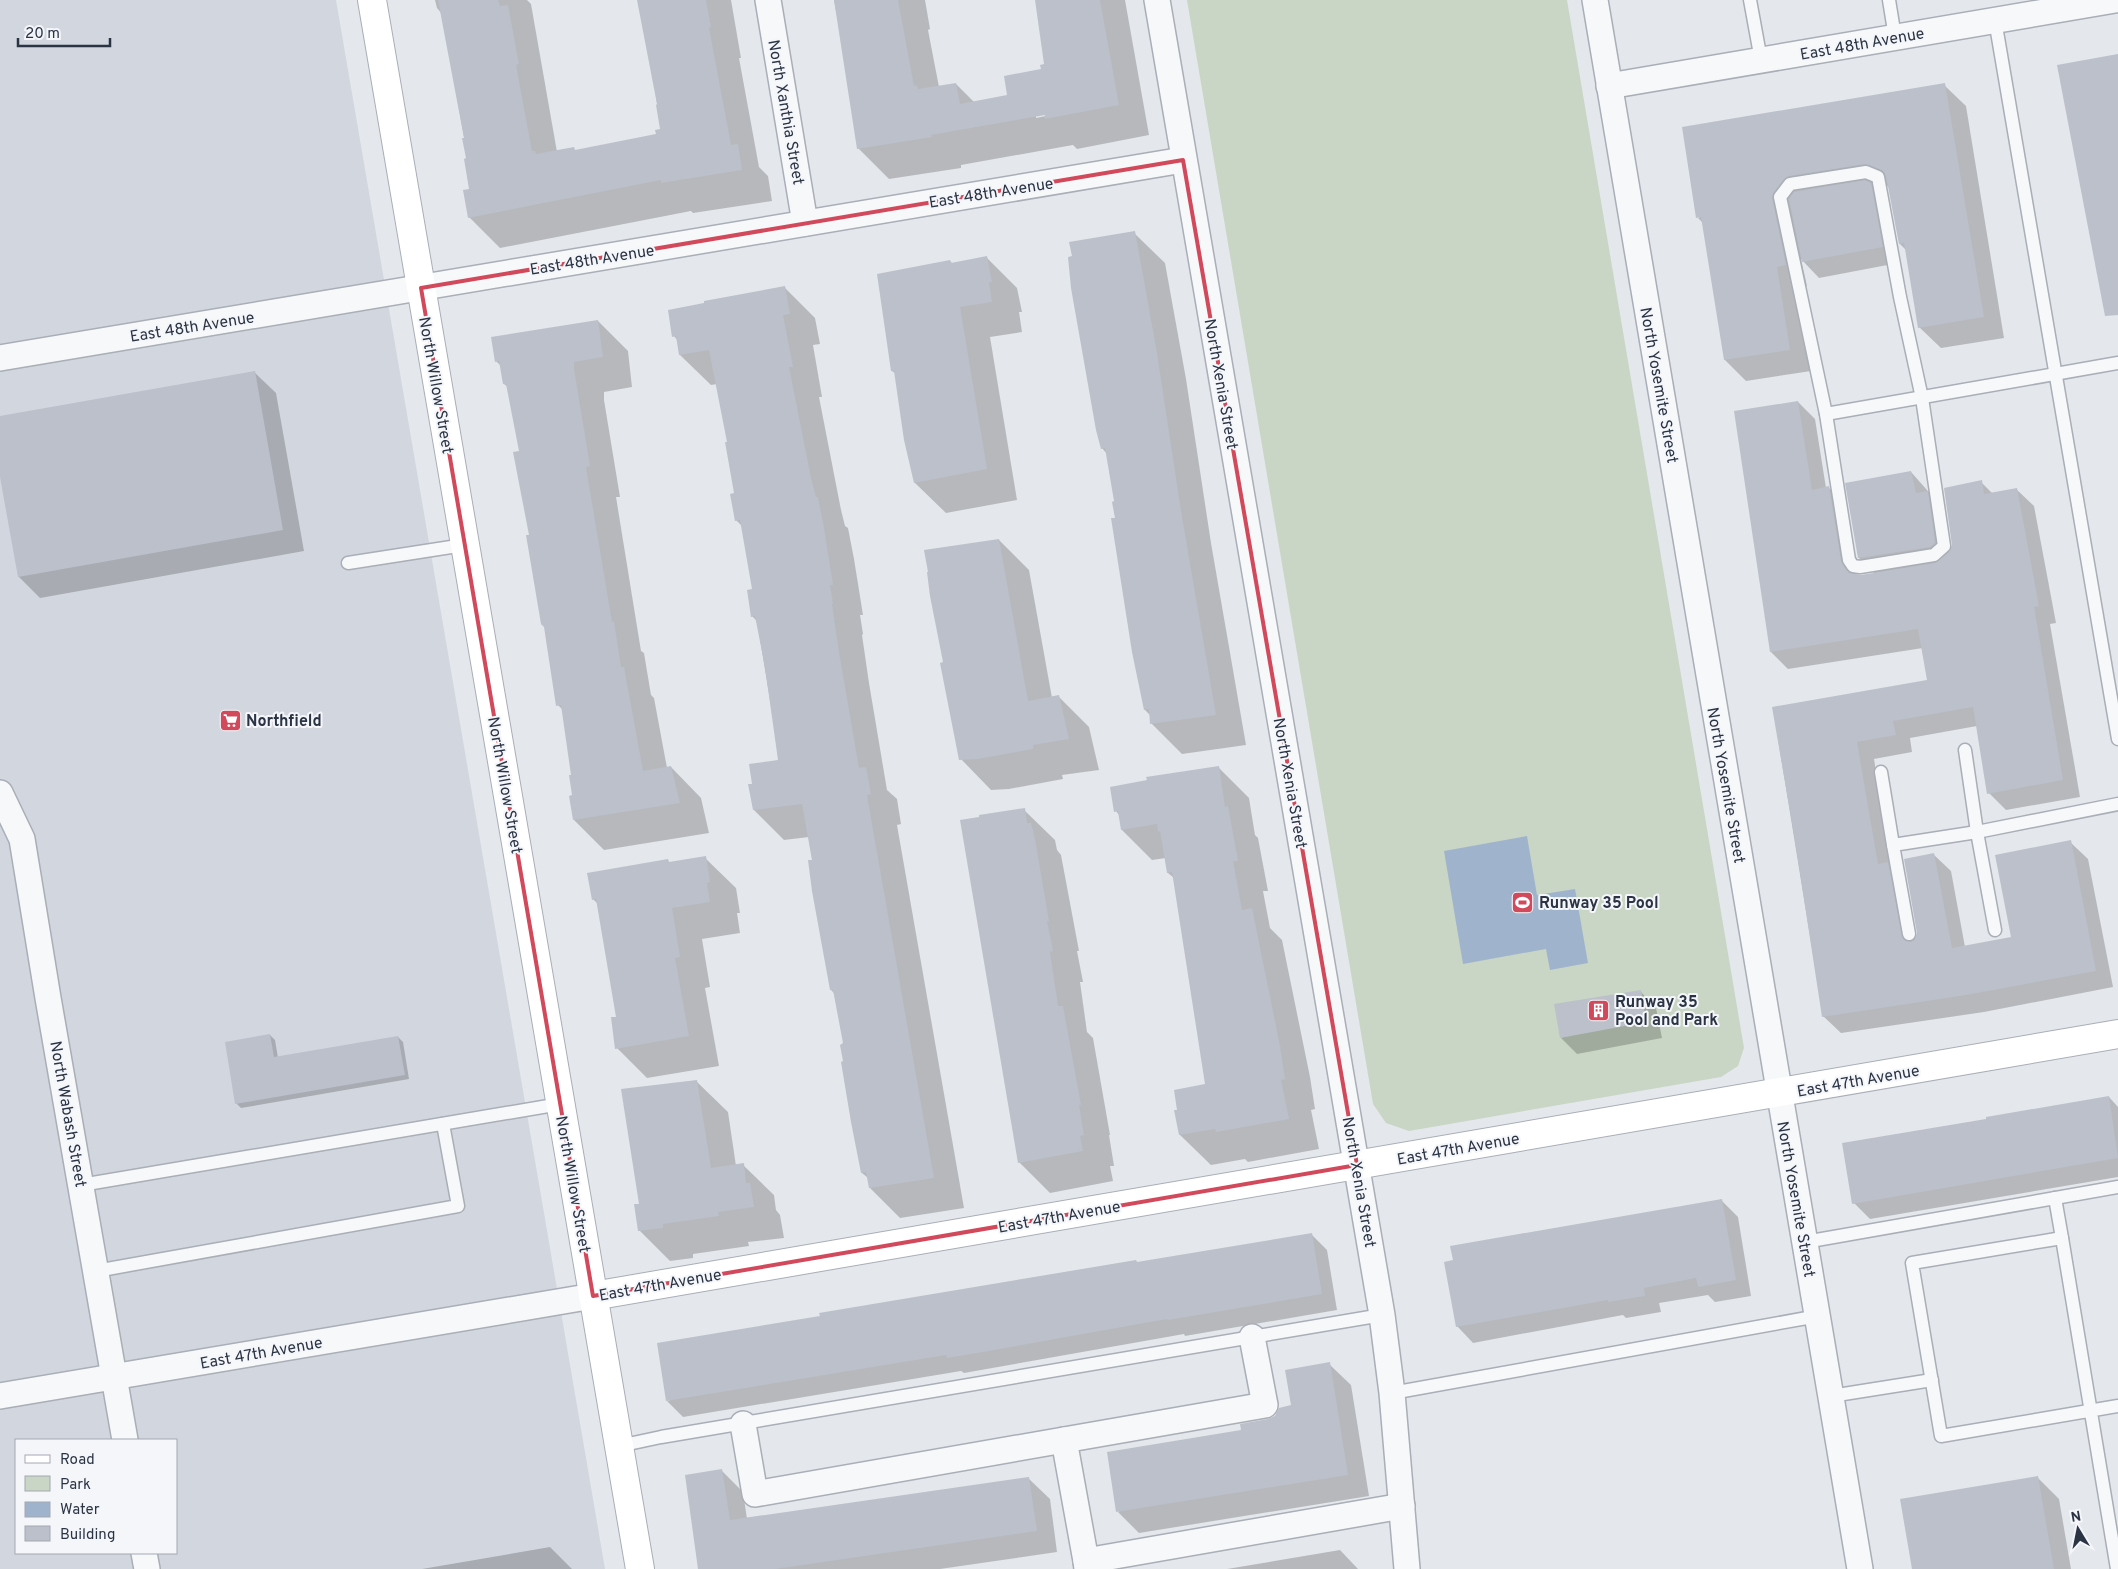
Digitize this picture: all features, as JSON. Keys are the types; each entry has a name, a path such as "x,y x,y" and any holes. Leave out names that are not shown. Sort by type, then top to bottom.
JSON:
{"street":[{"name":"North Willow Street","path":"372,0 640,1569"},
{"name":"North Xanthia Street","path":"768,0 805,223"},
{"name":"North Xenia Street","path":"1157,0 1382,1315 1392,1393 1407,1569"},
{"name":"North Yosemite Street","path":"1595,0 1860,1569"},
{"name":"East 48th Avenue","path":"1609,86 2115,0"},
{"name":"East 48th Avenue","path":"0,358 1183,160"},
{"name":"North Wabash Street","path":"0,793 22,839 125,1439"},
{"name":"East 47th Avenue","path":"0,1396 1357,1166 2118,1034"},
{"path":"743,1424 755,1494 1265,1405 1252,1337"},
{"path":"1064,1440 1086,1565 1402,1506"},
{"path":"144,1554 147,1569"}],"lane":[{"path":"1750,0 1761,60"},
{"path":"1889,0 1895,37"},
{"path":"1995,20 2118,739"},
{"path":"1866,172 1878,177 1900,297 1922,398 1944,546 1940,551 1934,555 1860,567 1853,566 1849,560 1826,414 1780,197 1790,184 1866,172"},
{"path":"1826,414 2118,363"},
{"path":"348,563 464,545"},
{"path":"1965,750 1977,832 1995,930"},
{"path":"1881,772 1909,934"},
{"path":"1893,845 1977,832 2118,804"},
{"path":"81,1185 560,1104"},
{"path":"96,1271 458,1206 443,1124"},
{"path":"1805,1242 2118,1187"},
{"path":"2055,1198 2117,1569"},
{"path":"2062,1238 1912,1263 1941,1436 2118,1406"},
{"path":"618,1446 661,1437 1382,1315"},
{"path":"1392,1393 1818,1316"},
{"path":"1831,1396 1932,1380"}],"highlighted area":[{"path":"1183,160 1357,1165 593,1296 421,288"}],"shaded area":[{"name":"Northfield","path":"0,0 336,0 605,1569 0,1569"}],"green space":[{"path":"1187,0 1567,0 1744,1048 1738,1066 1721,1077 1409,1131 1386,1123 1373,1104"}],"water":[{"name":"Runway 35 Pool","path":"1527,836 1537,895 1575,889 1588,963 1550,970 1546,949 1463,964 1444,851"}],"building":[{"path":"438,0 498,0 500,6 508,5 519,64 516,65 532,151 535,151 536,154 574,147 575,150 656,134 655,130 660,129 657,104 637,0 706,0 711,27 709,28 731,145 738,144 742,170 661,183 661,180 468,218 463,190 469,189 464,159 466,158 462,138 464,138"},
{"path":"834,0 898,0 914,86 917,85 918,89 956,83 960,104 1007,95 1004,76 1041,69 1040,65 1044,64 1035,0 1100,0 1119,105 1045,119 1045,115 931,135 932,137 857,149"},
{"path":"2118,54 2118,315 2105,316 2057,65"},
{"path":"1945,83 1984,317 1918,328 1904,243 1899,244 1886,176 1882,170 1865,164 1789,176 1784,179 1774,192 1772,198 1786,265 1777,267 1790,350 1724,360 1701,217 1696,218 1682,127"},
{"path":"1865,180 1871,183 1883,247 1802,262 1789,199 1794,192"},
{"path":"1135,231 1156,347 1181,511 1216,715 1150,724 1149,709 1144,710 1132,652 1111,518 1115,518 1112,502 1114,501 1105,448 1101,449 1096,430 1071,288 1068,257 1072,256 1069,242"},
{"path":"987,256 992,282 989,282 992,302 960,307 987,469 914,483 904,440 894,371 891,371 877,274 950,260 951,263"},
{"path":"785,286 790,314 783,315 793,367 789,367 811,478 816,497 818,497 824,528 833,585 830,585 839,652 859,768 866,767 871,794 867,795 934,1178 869,1188 866,1172 861,1173 851,1122 841,1062 843,1061 840,1045 843,1043 833,990 830,990 812,891 808,860 812,860 802,804 753,810 748,784 752,784 749,764 778,760 765,667 755,616 751,617 747,590 752,589 740,520 735,521 730,494 734,493 725,442 727,442 709,350 679,355 676,336 672,337 668,310 704,303 704,301"},
{"path":"598,320 603,357 574,362 574,369 590,466 586,467 612,622 614,621 621,667 624,667 643,771 671,766 680,803 573,820 569,796 572,795 569,775 571,775 561,705 556,706 544,627 541,624 526,535 529,535 513,452 519,451 506,384 503,384 499,361 495,362 491,337"},
{"path":"255,371 283,530 18,577 0,477 0,416"},
{"path":"1798,401 1812,490 1829,486 1841,561 1849,573 1861,575 1935,563 1949,552 1952,545 1944,488 1982,480 1984,494 2017,488 2039,606 2034,607 2063,780 1987,794 1973,707 1893,721 1896,735 1857,742 1878,864 1888,862 1903,939 1911,942 1915,940 1917,933 1904,859 1934,853 1952,948 2011,937 1995,855 2071,840 2096,971 1966,995 1822,1017 1795,840 1772,707 1927,680 1918,629 1770,652 1734,411"},
{"path":"1911,471 1916,493 1928,491 1935,543 1930,547 1858,558 1845,483"},
{"path":"999,539 1028,701 1059,695 1069,739 1033,745 1033,749 978,759 959,760 940,663 943,662 930,596 924,550"},
{"path":"1219,766 1225,807 1228,806 1238,861 1233,861 1242,910 1252,908 1280,1046 1285,1079 1281,1080 1289,1119 1216,1132 1215,1129 1179,1135 1174,1110 1177,1110 1174,1090 1205,1084 1172,872 1167,873 1160,831 1158,832 1157,824 1121,830 1118,811 1114,812 1110,787 1147,780 1146,777"},
{"path":"1025,808 1027,823 1031,823 1035,839 1049,921 1047,921 1053,951 1050,952 1058,1006 1063,1006 1081,1105 1079,1105 1084,1135 1080,1136 1083,1151 1018,1163 960,820"},
{"path":"706,856 710,882 707,883 710,902 672,908 680,957 675,958 689,1036 615,1049 611,1017 616,1017 596,899 592,900 587,873 668,859 669,862"},
{"name":"Runway 35 Pool and Park","path":"1641,990 1646,1022 1560,1038 1554,1004"},
{"path":"270,1034 274,1057 398,1036 405,1075 235,1104 225,1042"},
{"path":"697,1080 711,1168 744,1163 746,1183 750,1183 754,1207 718,1212 719,1216 663,1224 663,1228 638,1231 634,1204 639,1204 621,1089"},
{"path":"2109,1096 2118,1158 1852,1204 1842,1143"},
{"path":"1722,1199 1736,1280 1698,1287 1696,1278 1644,1288 1645,1296 1608,1302 1608,1300 1456,1327 1444,1262 1453,1260 1450,1246"},
{"path":"1312,1233 1322,1294 947,1358 946,1355 666,1401 657,1343 820,1316 819,1313 1136,1260 1137,1262"},
{"path":"1330,1362 1348,1475 1116,1512 1107,1452 1241,1430 1240,1424 1268,1419 1275,1416 1279,1408 1291,1405 1285,1370"},
{"path":"722,1469 730,1520 1029,1477 1037,1531 775,1569 698,1569 685,1475"},
{"path":"2038,1476 2054,1569 1912,1569 1900,1499"}],"place":[{"name":"Northfield","path":"230,720"},
{"name":"Runway 35 Pool","path":"1523,902"},
{"name":"Runway 35 Pool and Park","path":"1599,1010"}]}
